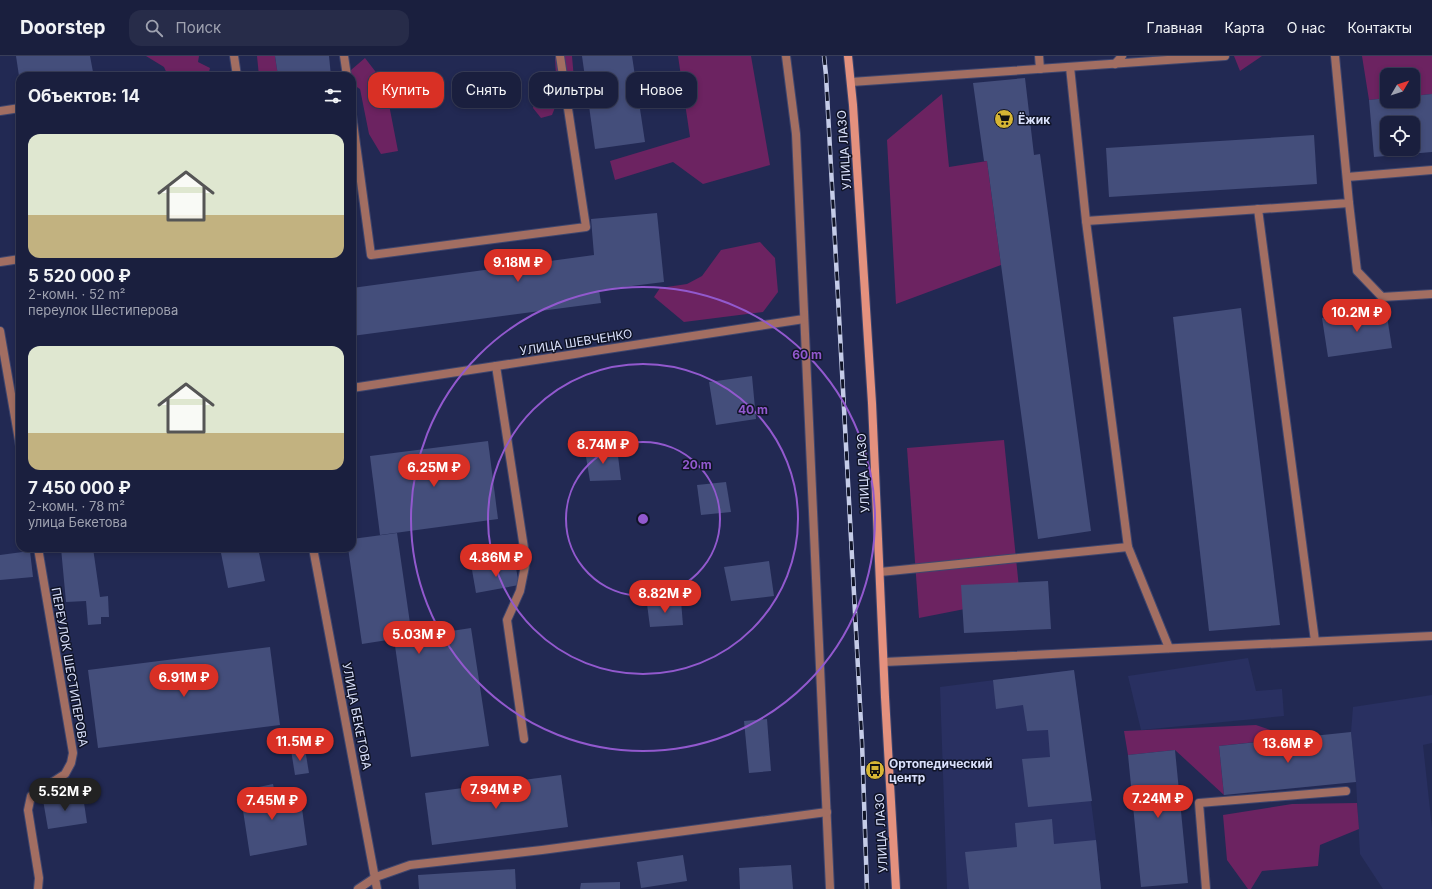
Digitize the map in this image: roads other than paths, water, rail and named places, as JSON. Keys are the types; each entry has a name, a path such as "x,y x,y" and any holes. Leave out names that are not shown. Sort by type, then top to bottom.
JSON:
{"street":[{"path":"234,56 236,72"},
{"path":"344,56 346,72"},
{"path":"356,144 371,255 586,227 560,56"},
{"path":"786,56 796,134 830,889"},
{"name":"УЛИЦА ЛАЗО","path":"848,56 853,104 872,403 896,889"},
{"path":"1039,56 1040,69"},
{"path":"1115,64 1122,56"},
{"path":"851,82 1224,56"},
{"path":"1335,56 1357,271 1382,297 1432,294"},
{"path":"1070,67 1086,221 1128,547 1169,648"},
{"path":"0,111 16,109"},
{"path":"1347,177 1432,170"},
{"path":"1086,221 1349,204"},
{"path":"1258,209 1315,641"},
{"path":"0,262 16,260"},
{"name":"УЛИЦА ШЕВЧЕНКО","path":"356,387 804,319"},
{"path":"0,331 16,423"},
{"path":"496,366 526,561 520,590 507,620 524,739"},
{"path":"880,572 1128,547"},
{"name":"ПЕРЕУЛОК ШЕСТИПЕРОВА","path":"38,889 39,878 28,810 31,796 64,774 71,763 73,753 39,552"},
{"name":"УЛИЦА БЕКЕТОВА","path":"314,552 376,877 377,889"},
{"path":"884,662 1432,636"},
{"path":"1206,889 1199,803 1346,791"},
{"path":"358,889 376,877 410,865 542,850 826,812"}],"railway":[{"path":"824,56 862,742 867,889"}],"place":[{"name":"Ёжик","path":"1004,119"},
{"name":"Ортопедический центр","path":"875,770"}]}
